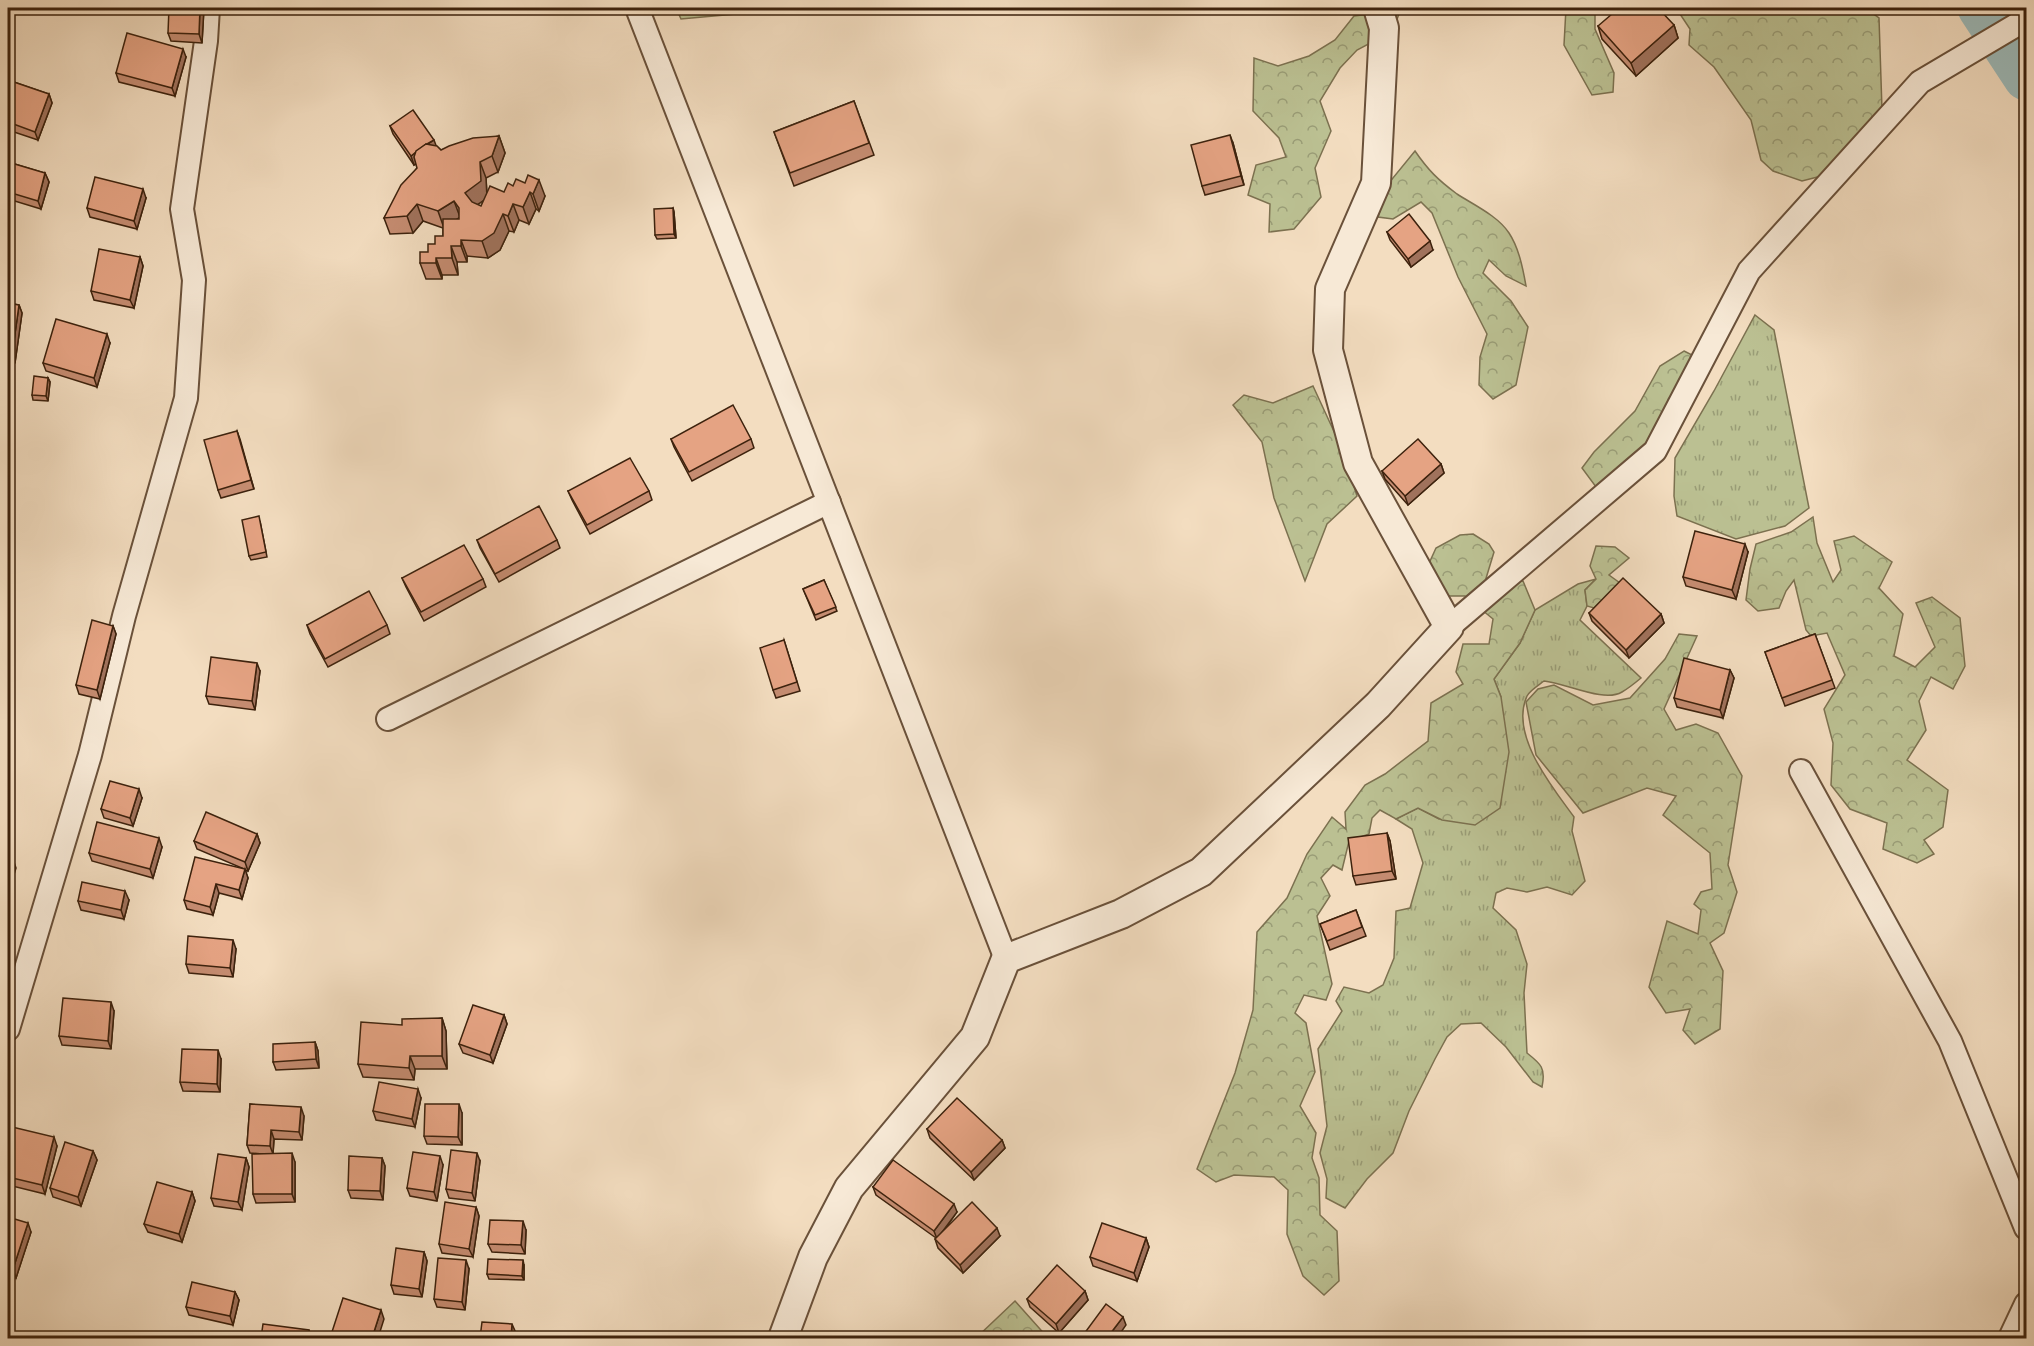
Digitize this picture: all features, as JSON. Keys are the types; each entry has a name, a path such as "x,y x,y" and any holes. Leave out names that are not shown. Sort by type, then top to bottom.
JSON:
{"street":[{"path":"8,1029 90,755 124,616 186,398 194,280 182,209 206,42 208,8"},
{"path":"637,8 1006,959 975,1036 849,1188 813,1257 783,1338"},
{"path":"1378,8 1384,28 1376,183 1330,290 1328,350 1358,463 1449,627"},
{"path":"1006,959 1121,914 1201,872 1378,705 1449,627 1655,451 1749,271 1920,82 2018,24 2026,13"},
{"path":"388,718 829,502"},
{"path":"1801,771 1950,1041 2026,1228"},
{"path":"2010,1338 2026,1304"}],"green space":[{"path":"676,8 780,8 779,10 681,19"},
{"path":"1384,8 1401,8 1393,31 1357,50 1340,68 1320,101 1331,131 1315,168 1321,197 1294,229 1269,232 1270,204 1248,195 1256,165 1286,157 1279,138 1253,111 1254,58 1278,66 1309,56 1335,40 1354,16 1385,12"},
{"path":"1566,8 1595,8 1595,29 1614,73 1613,92 1592,95 1564,45"},
{"path":"1676,8 1865,8 1879,18 1882,110 1829,174 1802,181 1773,171 1761,160 1751,120 1714,67 1689,45 1690,29"},
{"path":"1415,151 1444,184 1499,221 1509,233 1518,252 1526,286 1506,276 1489,260 1483,273 1511,301 1528,327 1516,385 1493,399 1479,385 1480,357 1487,334 1458,277 1432,213 1421,202 1393,219 1378,217 1388,184"},
{"path":"1755,315 1774,330 1809,508 1785,526 1736,539 1677,516 1674,496 1675,458"},
{"path":"1684,351 1698,358 1648,449 1599,491 1582,468 1594,452 1635,411 1660,366"},
{"path":"1313,386 1343,451 1357,496 1327,524 1305,581 1274,498 1262,442 1233,405 1244,395 1273,403"},
{"path":"1813,517 1817,543 1833,582 1841,570 1834,541 1854,536 1892,562 1879,588 1903,614 1894,656 1915,667 1935,647 1916,603 1932,597 1960,618 1965,666 1953,689 1931,677 1919,701 1926,730 1907,760 1948,790 1943,827 1924,840 1934,854 1917,863 1883,849 1887,823 1850,809 1831,785 1833,743 1824,709 1845,675 1827,633 1811,636 1806,630 1794,580 1786,591 1779,608 1758,611 1746,600 1756,544 1791,532"},
{"path":"1473,534 1489,544 1494,552 1484,585 1523,581 1535,610 1520,643 1494,679 1501,697 1509,752 1500,808 1475,825 1442,820 1418,808 1396,819 1380,810 1372,818 1369,834 1349,841 1342,870 1333,865 1321,878 1330,896 1317,916 1332,984 1326,1000 1304,995 1295,1013 1306,1023 1315,1072 1300,1106 1316,1133 1312,1158 1319,1178 1320,1215 1337,1231 1339,1281 1324,1295 1303,1276 1287,1234 1288,1190 1274,1177 1234,1175 1216,1182 1197,1169 1235,1073 1253,1010 1257,932 1287,898 1307,854 1332,817 1346,829 1345,812 1365,785 1385,774 1428,741 1431,703 1463,684 1456,672 1463,644 1489,644 1493,619 1465,596 1447,596 1426,570 1436,548 1460,535"},
{"path":"1596,546 1615,547 1629,558 1609,575 1620,583 1594,608 1587,606 1585,590 1596,579 1590,566"},
{"path":"1596,579 1585,590 1587,606 1580,620 1641,678 1614,695 1595,694 1544,681 1528,694 1523,711 1528,744 1545,776 1574,817 1572,831 1585,881 1572,895 1547,887 1527,892 1507,888 1496,893 1493,908 1516,930 1527,964 1524,993 1527,1053 1536,1060 1543,1071 1542,1087 1533,1082 1506,1047 1481,1023 1461,1024 1447,1037 1435,1059 1409,1111 1393,1153 1367,1179 1345,1208 1326,1198 1327,1179 1320,1153 1327,1126 1318,1049 1342,1011 1336,1001 1344,987 1369,993 1383,985 1394,958 1396,911 1410,908 1423,863 1412,829 1396,819 1418,808 1439,819 1501,697 1494,679 1520,643 1535,610 1578,584"},
{"path":"1679,634 1697,636 1664,709 1676,730 1696,724 1718,733 1742,776 1728,865 1737,892 1724,933 1710,943 1723,971 1720,1029 1695,1044 1683,1030 1690,1009 1666,1013 1649,987 1667,921 1698,934 1701,910 1694,904 1701,892 1712,889 1710,853 1663,815 1676,796 1647,788 1583,813 1536,755 1526,702 1538,689 1554,685 1593,705 1630,698 1665,659"},
{"path":"1015,1301 1048,1338 1008,1336 1005,1338 976,1338"}],"building":[{"path":"169,8 200,8 199,34 168,33"},
{"path":"1619,8 1658,8 1674,25 1631,63 1598,26"},
{"path":"127,33 183,49 172,88 116,73"},
{"path":"8,80 49,94 35,132 8,122"},
{"path":"854,101 869,143 790,173 774,132"},
{"path":"413,110 434,140 411,156 390,126"},
{"path":"1230,135 1241,176 1202,186 1191,145"},
{"path":"499,136 492,156 480,162 481,181 465,193 472,202 481,206 490,186 504,192 508,183 513,186 516,179 525,183 528,175 539,180 533,194 530,192 523,207 513,204 508,216 503,214 494,233 482,241 461,240 461,246 451,246 452,258 436,258 436,263 420,263 420,252 428,252 428,244 435,244 435,236 443,236 443,219 459,219 459,208 454,201 438,211 417,204 407,216 384,218 401,185 417,168 414,157 416,151 426,144 437,146 441,150 473,138"},
{"path":"8,162 45,173 38,201 8,192"},
{"path":"95,177 143,189 134,221 87,208"},
{"path":"673,208 674,234 655,235 654,209"},
{"path":"1409,214 1430,241 1408,259 1387,232"},
{"path":"99,249 140,257 130,300 91,291"},
{"path":"8,303 19,305 12,355 8,354"},
{"path":"56,319 107,334 94,378 43,363"},
{"path":"34,376 48,378 46,396 32,395"},
{"path":"733,405 751,439 689,472 671,439"},
{"path":"237,431 251,480 218,490 204,440"},
{"path":"1418,439 1441,464 1405,496 1382,471"},
{"path":"630,458 649,491 587,525 568,491"},
{"path":"539,506 557,540 495,574 477,540"},
{"path":"259,516 266,552 249,556 242,520"},
{"path":"1695,531 1745,544 1732,590 1683,577"},
{"path":"464,545 483,579 421,612 402,578"},
{"path":"1623,578 1661,614 1626,650 1589,613"},
{"path":"824,580 836,607 815,615 803,589"},
{"path":"369,591 387,625 325,659 307,625"},
{"path":"92,620 113,626 97,690 76,685"},
{"path":"1815,634 1832,680 1782,698 1765,652"},
{"path":"784,640 797,682 773,690 760,648"},
{"path":"211,657 257,663 252,701 206,696"},
{"path":"1684,658 1730,670 1720,710 1674,698"},
{"path":"110,781 139,789 130,818 101,809"},
{"path":"206,812 257,834 245,862 194,841"},
{"path":"97,822 159,838 150,869 89,853"},
{"path":"1387,833 1392,871 1353,876 1348,838"},
{"path":"8,857 13,859 8,876"},
{"path":"195,857 245,869 239,890 216,884 210,907 184,900"},
{"path":"82,882 125,891 121,910 78,901"},
{"path":"1356,910 1362,927 1327,941 1320,924"},
{"path":"188,936 233,940 230,968 186,964"},
{"path":"63,998 111,1002 108,1041 59,1036"},
{"path":"473,1005 504,1015 490,1055 459,1044"},
{"path":"442,1018 442,1056 410,1056 409,1068 358,1064 361,1022 402,1025 402,1019"},
{"path":"315,1042 316,1059 273,1062 273,1044"},
{"path":"182,1049 218,1050 217,1084 180,1082"},
{"path":"379,1082 418,1089 412,1119 373,1111"},
{"path":"957,1098 1002,1140 971,1172 927,1129"},
{"path":"250,1104 301,1107 299,1132 271,1130 270,1146 247,1145"},
{"path":"425,1104 459,1104 458,1137 424,1136"},
{"path":"8,1126 54,1137 42,1185 8,1177"},
{"path":"65,1142 93,1151 78,1197 50,1188"},
{"path":"451,1150 477,1153 472,1193 446,1189"},
{"path":"413,1152 440,1156 434,1192 407,1188"},
{"path":"292,1153 292,1194 253,1194 252,1154"},
{"path":"218,1154 246,1158 238,1202 211,1198"},
{"path":"349,1156 382,1158 380,1191 348,1190"},
{"path":"893,1160 954,1204 934,1231 873,1187"},
{"path":"157,1182 192,1192 179,1234 144,1224"},
{"path":"445,1202 476,1207 469,1249 439,1244"},
{"path":"972,1202 997,1228 960,1265 935,1239"},
{"path":"8,1217 28,1223 13,1269 8,1267"},
{"path":"490,1220 523,1221 521,1245 488,1244"},
{"path":"1102,1223 1146,1238 1134,1273 1090,1257"},
{"path":"396,1248 424,1252 419,1289 391,1285"},
{"path":"438,1258 466,1260 462,1302 434,1299"},
{"path":"488,1259 523,1260 522,1276 487,1274"},
{"path":"1057,1265 1085,1291 1056,1324 1027,1299"},
{"path":"192,1282 235,1292 230,1316 186,1307"},
{"path":"343,1298 381,1310 372,1338 330,1338"},
{"path":"1106,1304 1123,1317 1107,1338 1081,1338"},
{"path":"482,1322 512,1324 511,1338 480,1338"},
{"path":"263,1324 309,1330 308,1338 261,1338"}],"waterway":[{"path":"1980,8 2026,78"}]}
